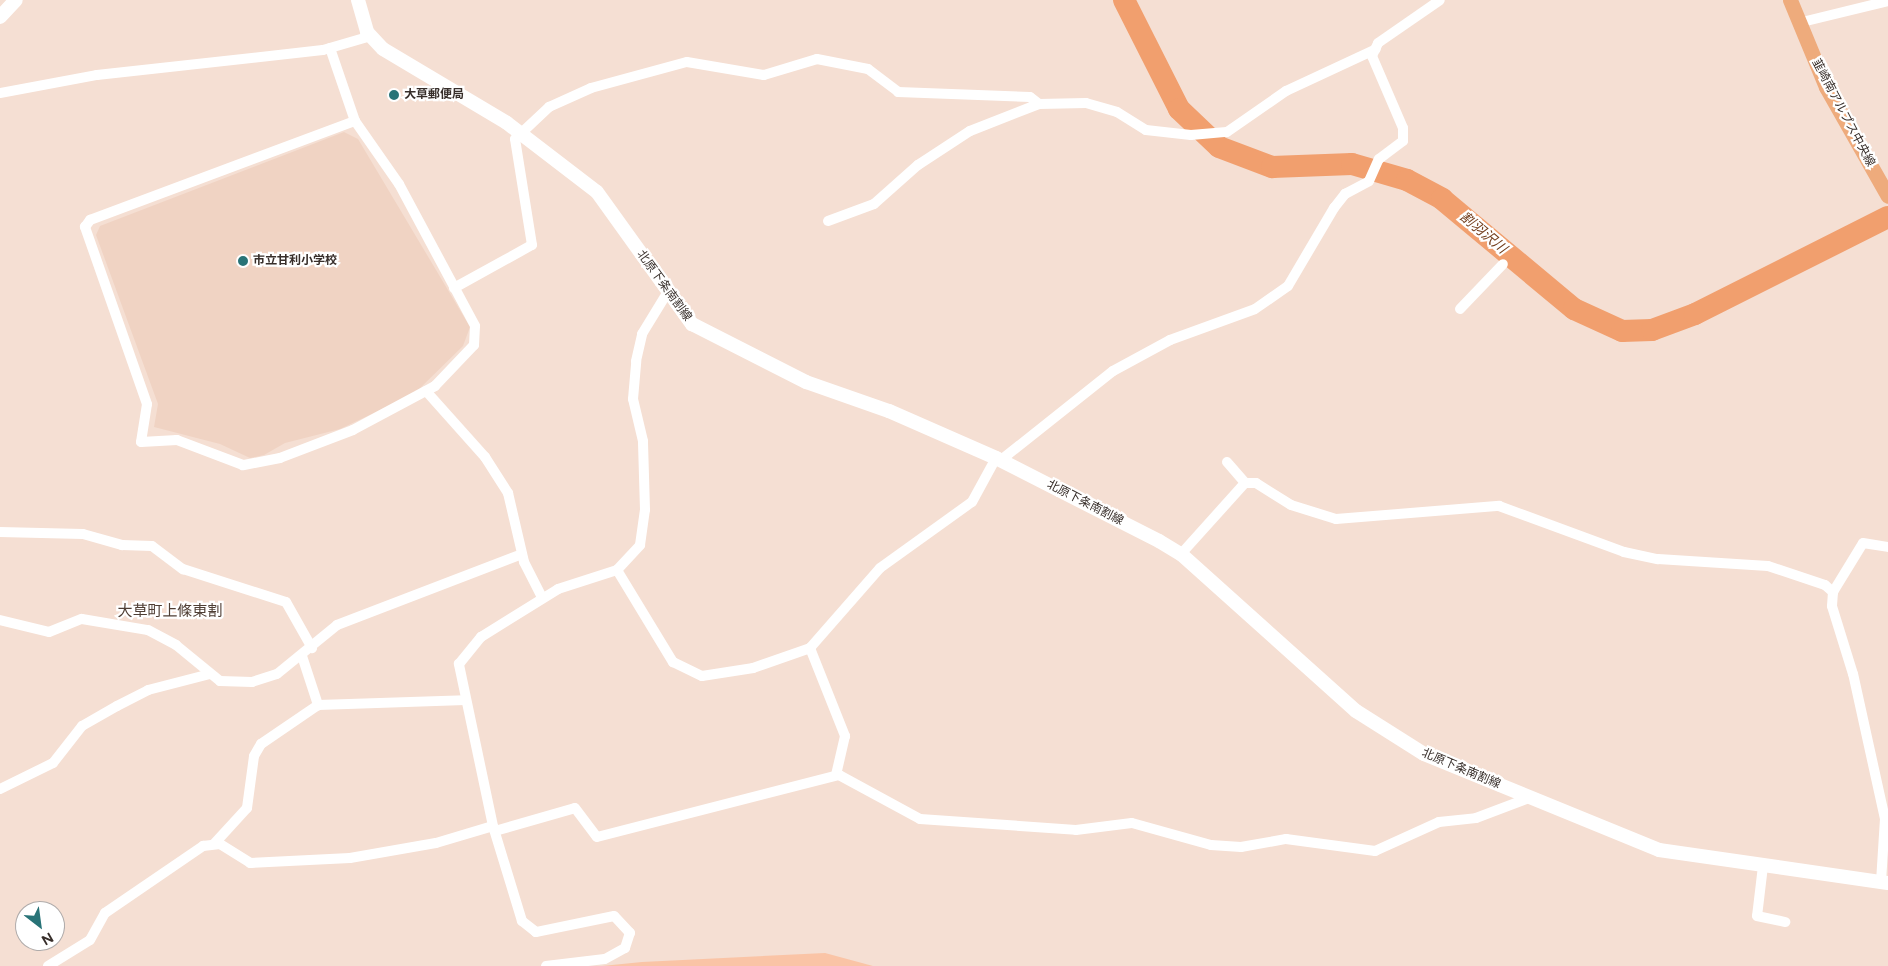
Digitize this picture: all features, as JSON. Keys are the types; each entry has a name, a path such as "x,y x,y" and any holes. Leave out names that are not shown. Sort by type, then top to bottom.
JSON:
{"main road":[{"path":"0,17 16,0"},
{"path":"358,0 371,36"},
{"name":"韮崎南アルプス中央線","path":"1790,0 1826,87 1888,196"},
{"name":"北原下条南割線","path":"371,36 419,72 521,132 598,192 667,293 692,324 767,364 998,459 1181,554 1356,711 1424,754 1659,850 1884,883"}],"street":[{"path":"617,570 664,650 686,670 702,676 753,668 810,648 885,563 972,502 998,459 1113,371 1170,340 1255,309 1288,286 1334,208 1351,190 1369,181 1379,159 1402,141 1403,128 1372,56 1388,34 1440,0"},
{"path":"1798,23 1888,1"},
{"path":"0,93 97,75 330,48 371,36"},
{"path":"330,48 355,121 400,184 475,326 474,345 450,373 426,391 326,442 259,463 243,465 177,440 141,442 147,404 85,227 96,218 355,121"},
{"path":"828,220 874,204 918,165 970,131 1040,104 1086,103 1117,112 1146,130 1191,135 1227,132 1286,91 1376,49"},
{"path":"454,288 532,245 515,139 563,98 687,62 764,75 817,59 868,68 898,92 1030,97 1040,104"},
{"path":"1460,309 1503,264"},
{"path":"546,966 605,959 624,948 630,933 614,916 531,932 522,921 494,829 478,741 465,700 459,664 469,645 542,597 617,570 640,545 644,531 643,441 633,399 636,361 642,334 667,293"},
{"path":"426,391 502,481 508,493 522,554 542,597"},
{"path":"1227,462 1245,483 1265,486 1292,505 1336,519 1499,506 1624,552 1658,559 1768,566 1825,585 1833,592"},
{"path":"1181,554 1245,483"},
{"path":"0,532 84,534 122,544 152,546 183,569 286,602 312,648"},
{"path":"1884,883 1886,812 1853,674 1832,613 1833,592 1863,543 1888,547"},
{"path":"0,620 49,632 82,619 148,630 176,645 210,674 234,684 252,682 277,674 312,648 337,625 522,554"},
{"path":"810,648 844,736 836,775"},
{"path":"302,656 318,705"},
{"path":"0,789 53,763 82,726 117,706 148,690 210,674"},
{"path":"48,966 90,940 105,913 193,851 214,844 247,808 254,756 261,744 318,705 465,700"},
{"path":"214,844 250,862 350,858 426,845 575,808 597,837 632,824 742,803 836,775 858,782 920,819 1076,830 1132,823 1211,845 1241,846 1286,839 1375,851 1439,822 1476,818 1529,798"},
{"path":"1763,866 1756,916 1785,922"}],"shaded area":[{"path":"344,132 358,139 470,327 463,346 414,394 340,429 285,443 264,455 250,458 220,444 154,427 158,404 96,235 100,226"},
{"path":"825,953 873,966 602,966 642,962"}],"waterway":[{"name":"割羽沢川","path":"1124,0 1179,109 1219,147 1272,167 1352,164 1407,180 1442,199 1574,309 1622,331 1652,330 1695,314 1888,217"}],"place":[{"name":"大草郵便局","path":"394,95"},
{"name":"市立甘利小学校","path":"243,261"}],"district":[{"name":"大草町上條東割","path":"170,612"}]}
